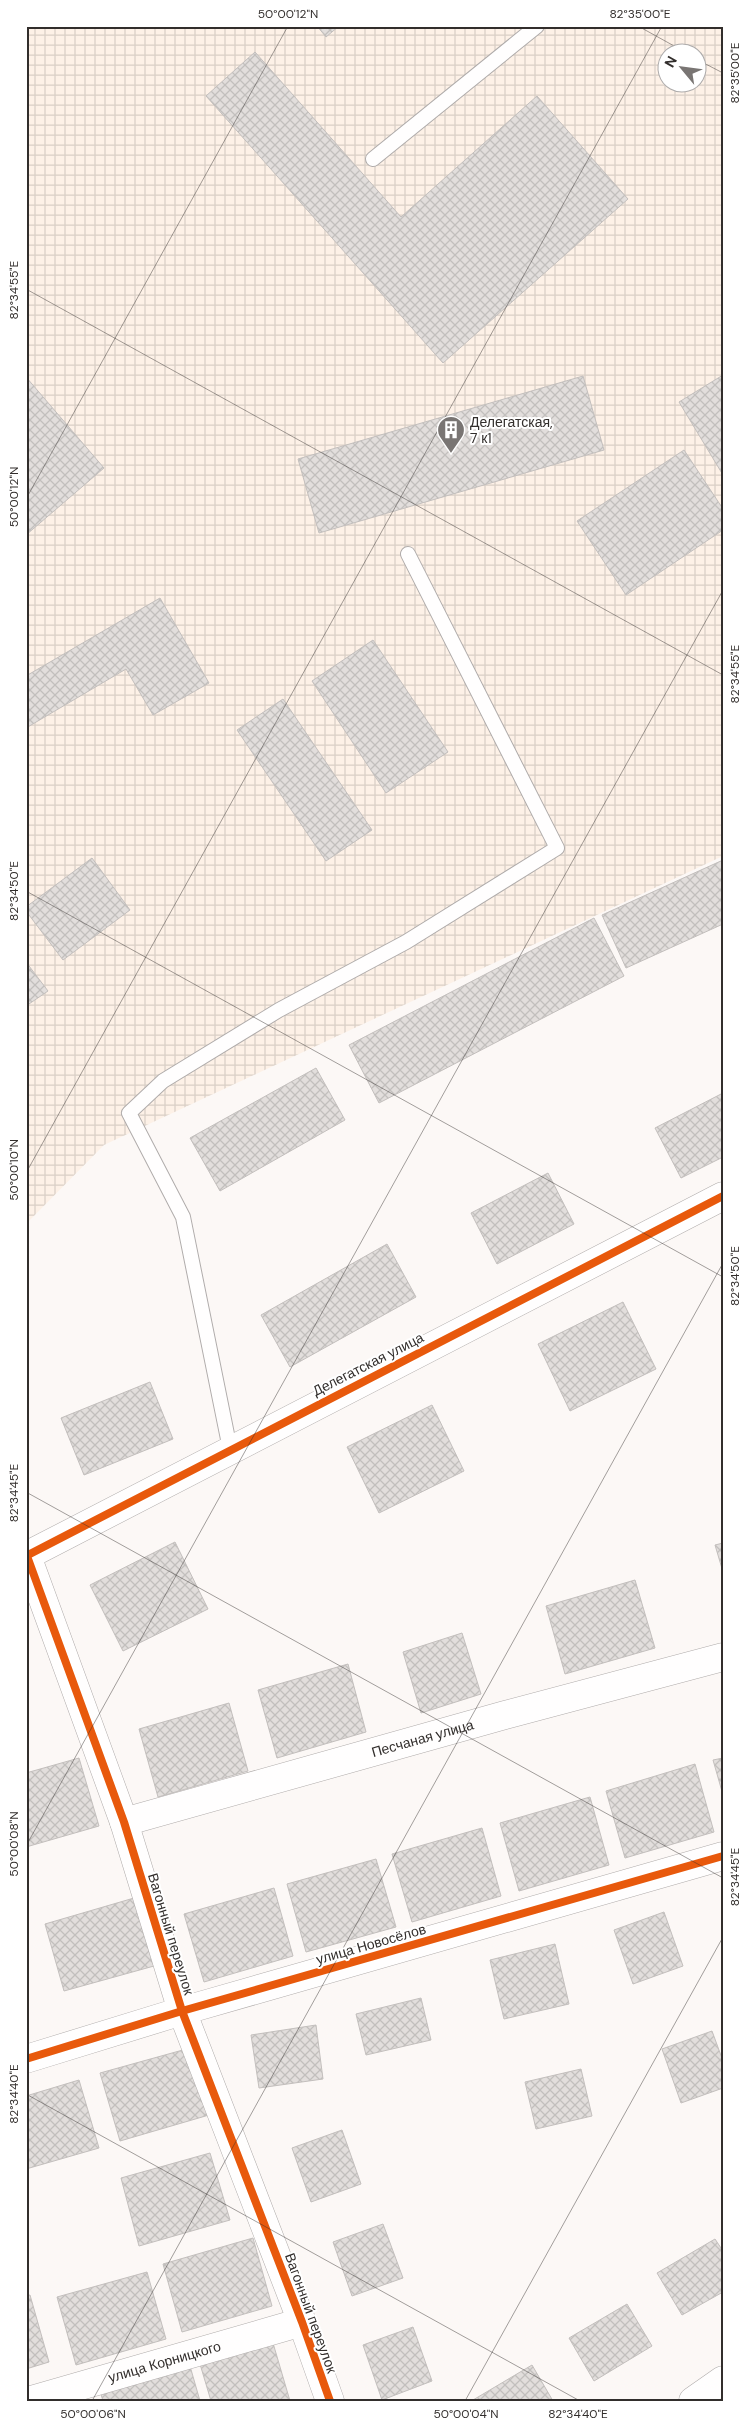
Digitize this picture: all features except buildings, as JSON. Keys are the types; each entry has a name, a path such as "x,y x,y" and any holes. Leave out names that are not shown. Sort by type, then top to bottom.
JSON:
{"street":[{"name":"Делегатская улица","path":"26,1556 230,1449 720,1204"},
{"name":"Вагонный переулок","path":"26,1556 124,1822 182,2011 302,2322 330,2401"},
{"name":"Песчаная улица","path":"124,1822 504,1715 723,1657"},
{"name":"улица Новосёлов","path":"26,2059 182,2011 723,1856"},
{"name":"улица Корницкого","path":"28,2401 302,2322"},
{"path":"693,2401 723,2380"}],"lane":[{"path":"373,159 537,26"},
{"path":"230,1449 183,1217 129,1113 163,1080 279,1010 406,942 557,848 408,554"}],"shaded area":[{"path":"26,26 723,26 723,856 104,1145 26,1224"}],"cycle path":[{"path":"26,1556 723,1196"},
{"path":"27,1556 124,1822 182,2011 302,2322 330,2401"},
{"path":"26,2059 182,2011 723,1856"}],"place":[{"name":"Делегатская, 7 к1","path":"451,454"}]}
